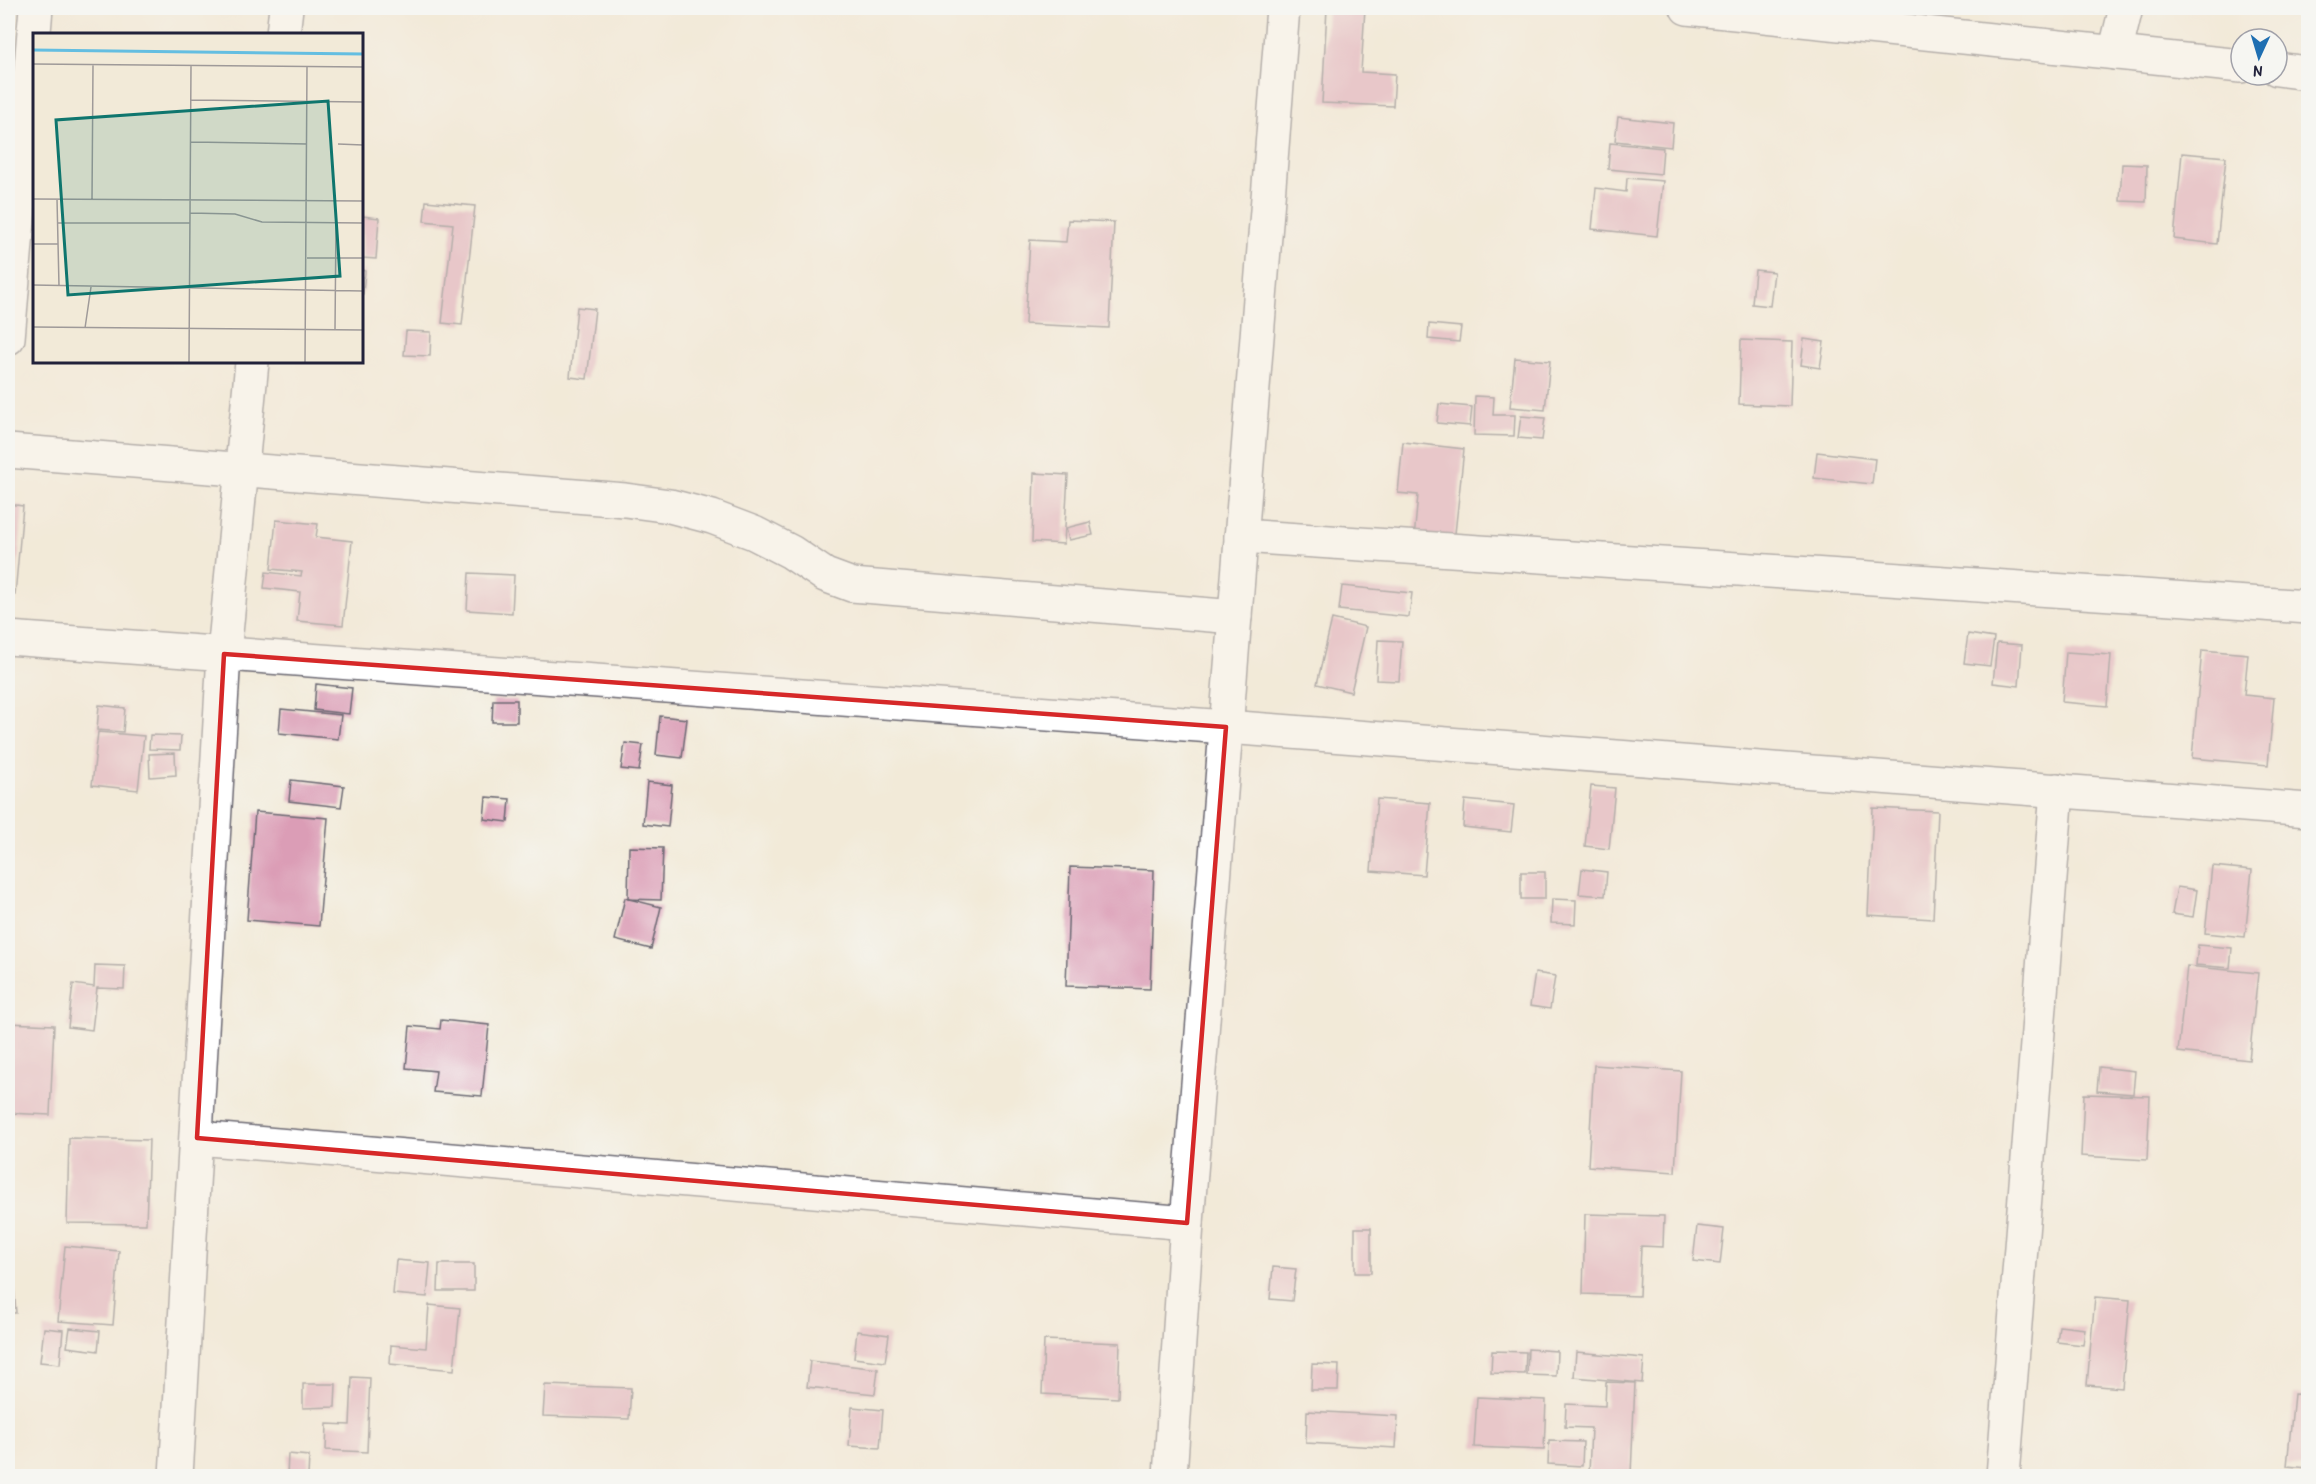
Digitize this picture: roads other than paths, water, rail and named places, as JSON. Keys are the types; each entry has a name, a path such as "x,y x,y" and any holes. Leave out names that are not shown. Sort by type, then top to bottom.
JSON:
{"street":[{"path":"34,33 36,8"},
{"path":"284,33 286,8"},
{"path":"1170,1476 1186,1223 1283,8"},
{"path":"1687,8 2229,65"},
{"path":"2115,53 2126,8"},
{"path":"8,338 33,39"},
{"path":"2289,71 2308,73"},
{"path":"176,1476 224,654 252,363"},
{"path":"8,451 242,468 625,500 670,506 712,517 754,533 791,552 825,575 852,585 1235,616"},
{"path":"1241,536 2308,606"},
{"path":"8,638 1226,727 2308,810"},
{"path":"2003,1476 2057,790"},
{"path":"197,1138 1186,1223"}]}
